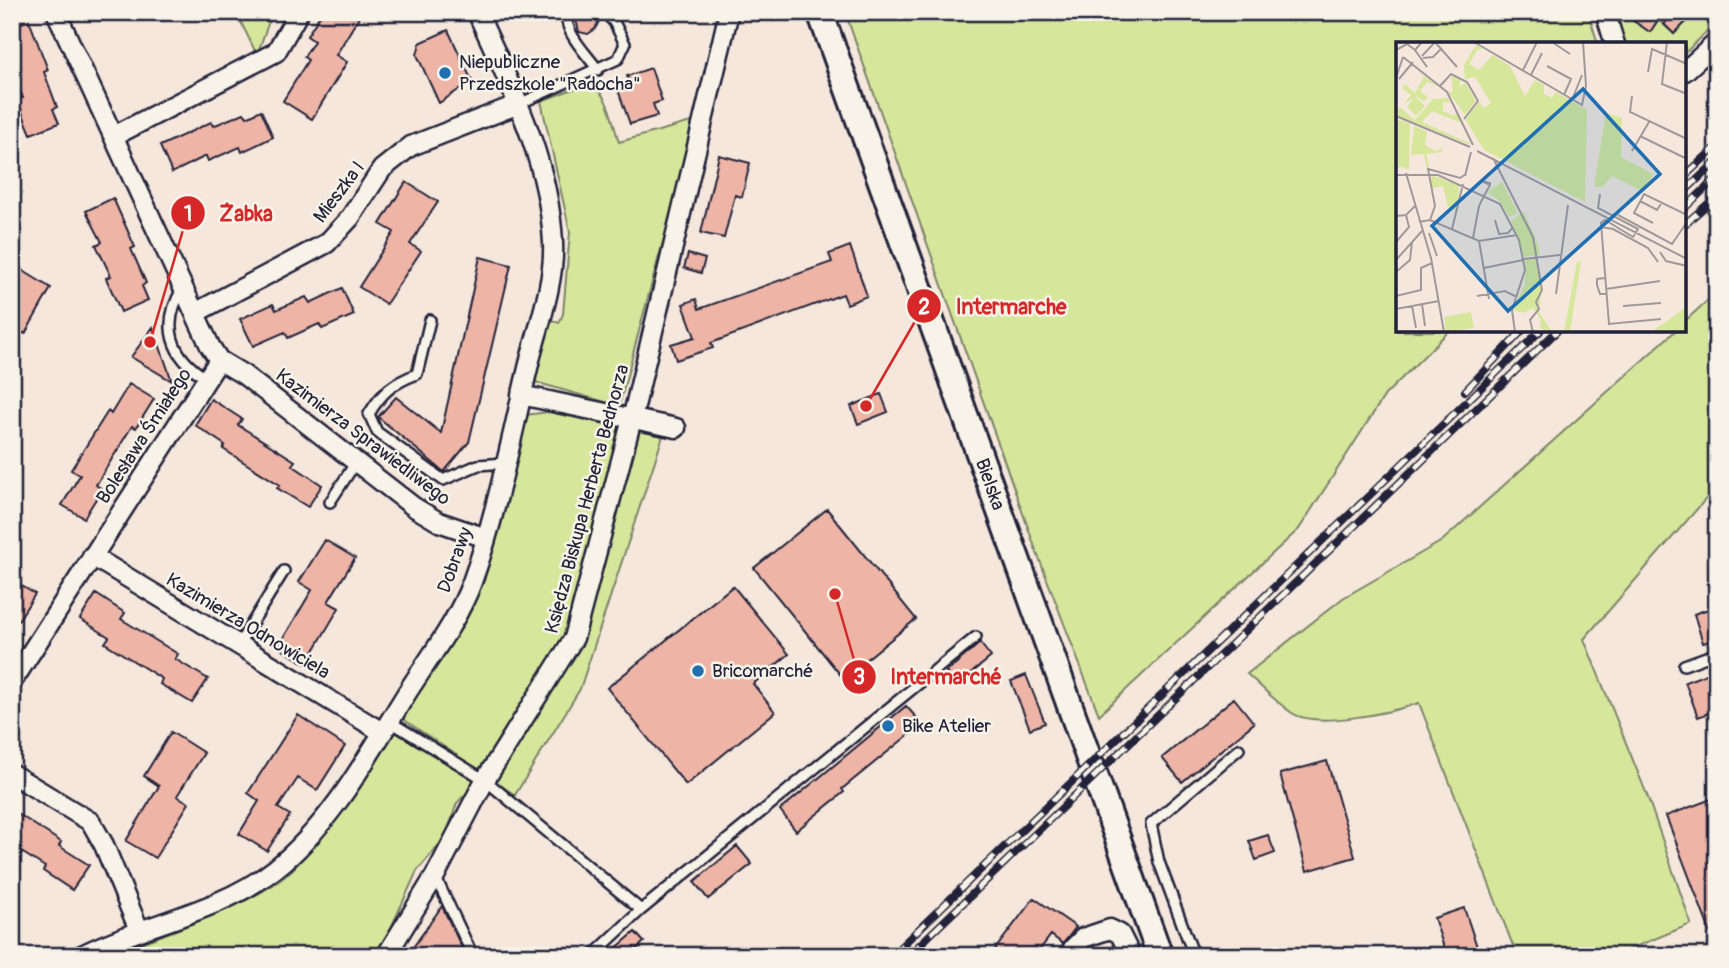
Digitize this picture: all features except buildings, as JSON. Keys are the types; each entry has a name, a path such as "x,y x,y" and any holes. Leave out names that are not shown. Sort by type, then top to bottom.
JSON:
{"main road":[{"name":"Bielska","path":"820,12 1160,956"}],"street":[{"name":"Bolesława Śmiałego","path":"12,682 219,360 56,12"},
{"path":"114,136 276,52 299,12"},
{"name":"Dobrawy","path":"80,956 139,930 197,912 229,898 278,866 327,815 455,618 471,584 486,538 550,278 553,246 542,173 532,135 477,12"},
{"name":"Księdza Biskupa Herberta Bednorza","path":"387,956 435,876 485,780 574,638 632,419 729,12"},
{"path":"1605,12 1613,38"},
{"path":"1687,69 1717,42"},
{"name":"Mieszka I","path":"195,313 327,243 350,218 382,169 411,146 519,104"},
{"name":"Kazimierza Sprawiedliwego","path":"219,360 244,375 439,522 486,538"},
{"path":"521,396 676,428"},
{"name":"Kazimierza Odnowiciela","path":"92,556 239,644 386,727"},
{"path":"12,774 91,822 104,845 139,930"},
{"path":"1070,952 1083,938 1110,929 1120,934 1131,956"}],"lane":[{"path":"567,12 565,20 574,38 598,69"},
{"path":"519,104 618,59 625,44 614,22 604,12"},
{"path":"183,288 175,302 171,334 187,367 206,378"},
{"path":"430,320 417,374 396,382 381,394 369,414 377,432 443,480 478,465 505,463"},
{"path":"330,502 356,462"},
{"path":"239,644 284,571"},
{"path":"592,956 641,910 976,637"},
{"path":"1684,665 1717,653"},
{"path":"386,727 485,780 641,910"},
{"path":"1194,956 1159,862 1151,824 1239,749"},
{"path":"435,876 473,956"}],"green space":[{"path":"236,12 277,12 268,24 257,55"},
{"path":"845,12 1588,12 1597,42 1396,42 1396,332 1448,332 1385,395 1299,529 1099,715 1037,553"},
{"path":"1615,12 1624,12 1650,32 1658,20 1674,34 1696,12 1717,12 1717,22 1687,51 1687,42 1623,42"},
{"path":"584,85 592,86 604,97 619,142 695,121 619,406 535,382 549,319 559,323 563,314 570,232 541,101"},
{"path":"1717,292 1717,486 1584,639 1647,795 1691,924 1613,956 1517,956 1419,703 1355,717 1303,718 1286,709 1247,674 1343,598 1442,541 1674,332 1687,332 1687,319"},
{"path":"548,412 663,436 580,689 515,795 403,719 484,581 526,415"},
{"path":"393,731 478,781 457,803 445,838 417,871 378,956 107,956 231,907 276,883 292,870 321,838"}],"railway":[{"path":"1687,174 1717,146"},
{"path":"1687,189 1717,161"},
{"path":"1687,206 1717,177"},
{"path":"1687,222 1717,196"},
{"path":"1465,391 1521,332"},
{"path":"891,956 1539,332"},
{"path":"908,956 1556,332"}],"place":[{"name":"Niepubliczne Przedszkole \"Radocha\"","path":"445,73"},
{"name":"Żabka","path":"150,342"},
{"name":"Intermarche","path":"866,406"},
{"name":"Intermarché","path":"835,594"},
{"name":"Bricomarché","path":"698,671"},
{"name":"Bike Atelier","path":"888,726"}]}
